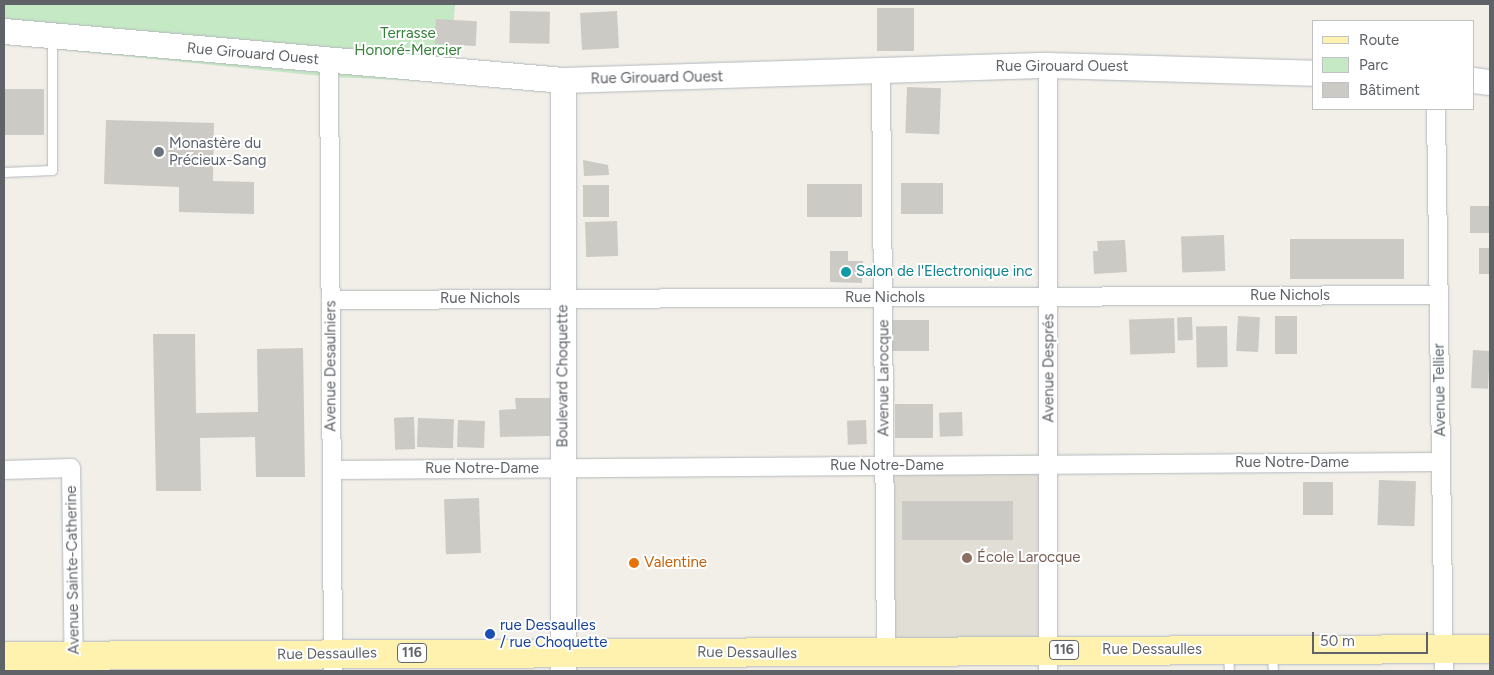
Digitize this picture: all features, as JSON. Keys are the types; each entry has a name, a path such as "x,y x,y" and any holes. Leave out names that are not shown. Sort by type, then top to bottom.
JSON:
{"main road":[{"name":"Rue Dessaulles","path":"4,656 74,663 333,662 491,652 563,661 639,652 886,654 1048,661 1444,661 1490,649"},
{"path":"491,652 536,671"},
{"path":"605,671 639,652"}],"street":[{"name":"Rue Girouard Ouest","path":"4,31 329,61 563,80 881,72 1048,65 1312,73"},
{"name":"Avenue Desaulniers","path":"329,61 333,662"},
{"name":"Avenue Després","path":"1048,65 1048,661"},
{"name":"Avenue Larocque","path":"881,72 886,654"},
{"name":"Boulevard Choquette","path":"563,80 563,661"},
{"path":"1474,80 1490,82"},
{"name":"Avenue Tellier","path":"1436,110 1444,661"},
{"name":"Rue Nichols","path":"331,300 1439,295"},
{"name":"Rue Notre-Dame","path":"332,470 1441,462"},
{"name":"Avenue Sainte-Catherine","path":"4,470 71,468 74,663"}],"lane":[{"path":"4,172 52,170 52,35"}],"shaded area":[{"name":"École Larocque","path":"884,465 1049,465 1049,650 884,650"}],"green space":[{"name":"Terrasse Honoré-Mercier","path":"4,4 455,4 449,82 332,77 4,44"}],"building":[{"path":"877,8 914,8 914,51 877,51"},
{"path":"510,11 550,12 549,44 509,43"},
{"path":"617,11 619,48 582,50 580,13"},
{"path":"436,19 477,21 476,46 435,44"},
{"path":"907,87 941,88 939,134 905,133"},
{"path":"4,89 44,89 44,135 4,135"},
{"name":"Monastère du Précieux-Sang","path":"106,120 214,123 213,181 254,182 254,214 179,212 179,187 104,184"},
{"path":"583,160 608,165 609,175 584,176"},
{"path":"901,183 943,183 943,214 901,214"},
{"path":"807,184 862,184 862,217 807,217"},
{"path":"583,185 609,185 609,217 583,217"},
{"path":"1470,206 1490,206 1490,233 1470,233"},
{"path":"617,221 618,256 586,257 585,222"},
{"path":"1224,235 1225,271 1182,272 1181,237"},
{"path":"1290,239 1404,239 1404,279 1290,279"},
{"path":"1125,240 1127,272 1094,274 1093,251 1098,251 1097,241"},
{"path":"1479,248 1490,248 1490,274 1479,274"},
{"name":"Salon de l'Electronique inc","path":"830,251 848,251 848,261 863,261 862,283 830,282"},
{"path":"1238,316 1260,317 1258,352 1236,351"},
{"path":"1275,316 1297,316 1297,354 1275,354"},
{"path":"1192,317 1193,340 1178,341 1177,318"},
{"path":"1174,318 1175,353 1130,355 1129,320"},
{"path":"891,320 929,320 929,351 891,351"},
{"path":"1227,326 1228,367 1197,368 1196,327"},
{"path":"153,334 195,334 196,413 258,412 257,349 303,348 305,477 256,477 255,437 200,438 201,491 156,491"},
{"path":"1473,350 1490,351 1488,389 1471,388"},
{"path":"515,398 550,398 550,436 500,437 499,410 516,409"},
{"path":"895,404 933,404 933,438 895,438"},
{"path":"962,412 963,436 940,437 939,413"},
{"path":"414,417 415,449 395,450 394,418"},
{"path":"418,418 454,419 453,448 417,447"},
{"path":"458,420 485,421 484,448 457,447"},
{"path":"866,420 867,444 848,445 847,421"},
{"path":"1379,480 1416,481 1414,526 1377,525"},
{"path":"1303,482 1333,482 1333,515 1303,515"},
{"path":"479,498 481,553 446,554 444,499"},
{"name":"École Larocque","path":"902,501 1013,501 1013,540 902,540"}],"place":[{"name":"Monastère du Précieux-Sang","path":"159,152"},
{"name":"Salon de l'Electronique inc","path":"846,272"},
{"name":"École Larocque","path":"967,558"},
{"name":"Valentine","path":"634,563"},
{"name":"rue Dessaulles / rue Choquette","path":"490,634"}]}
